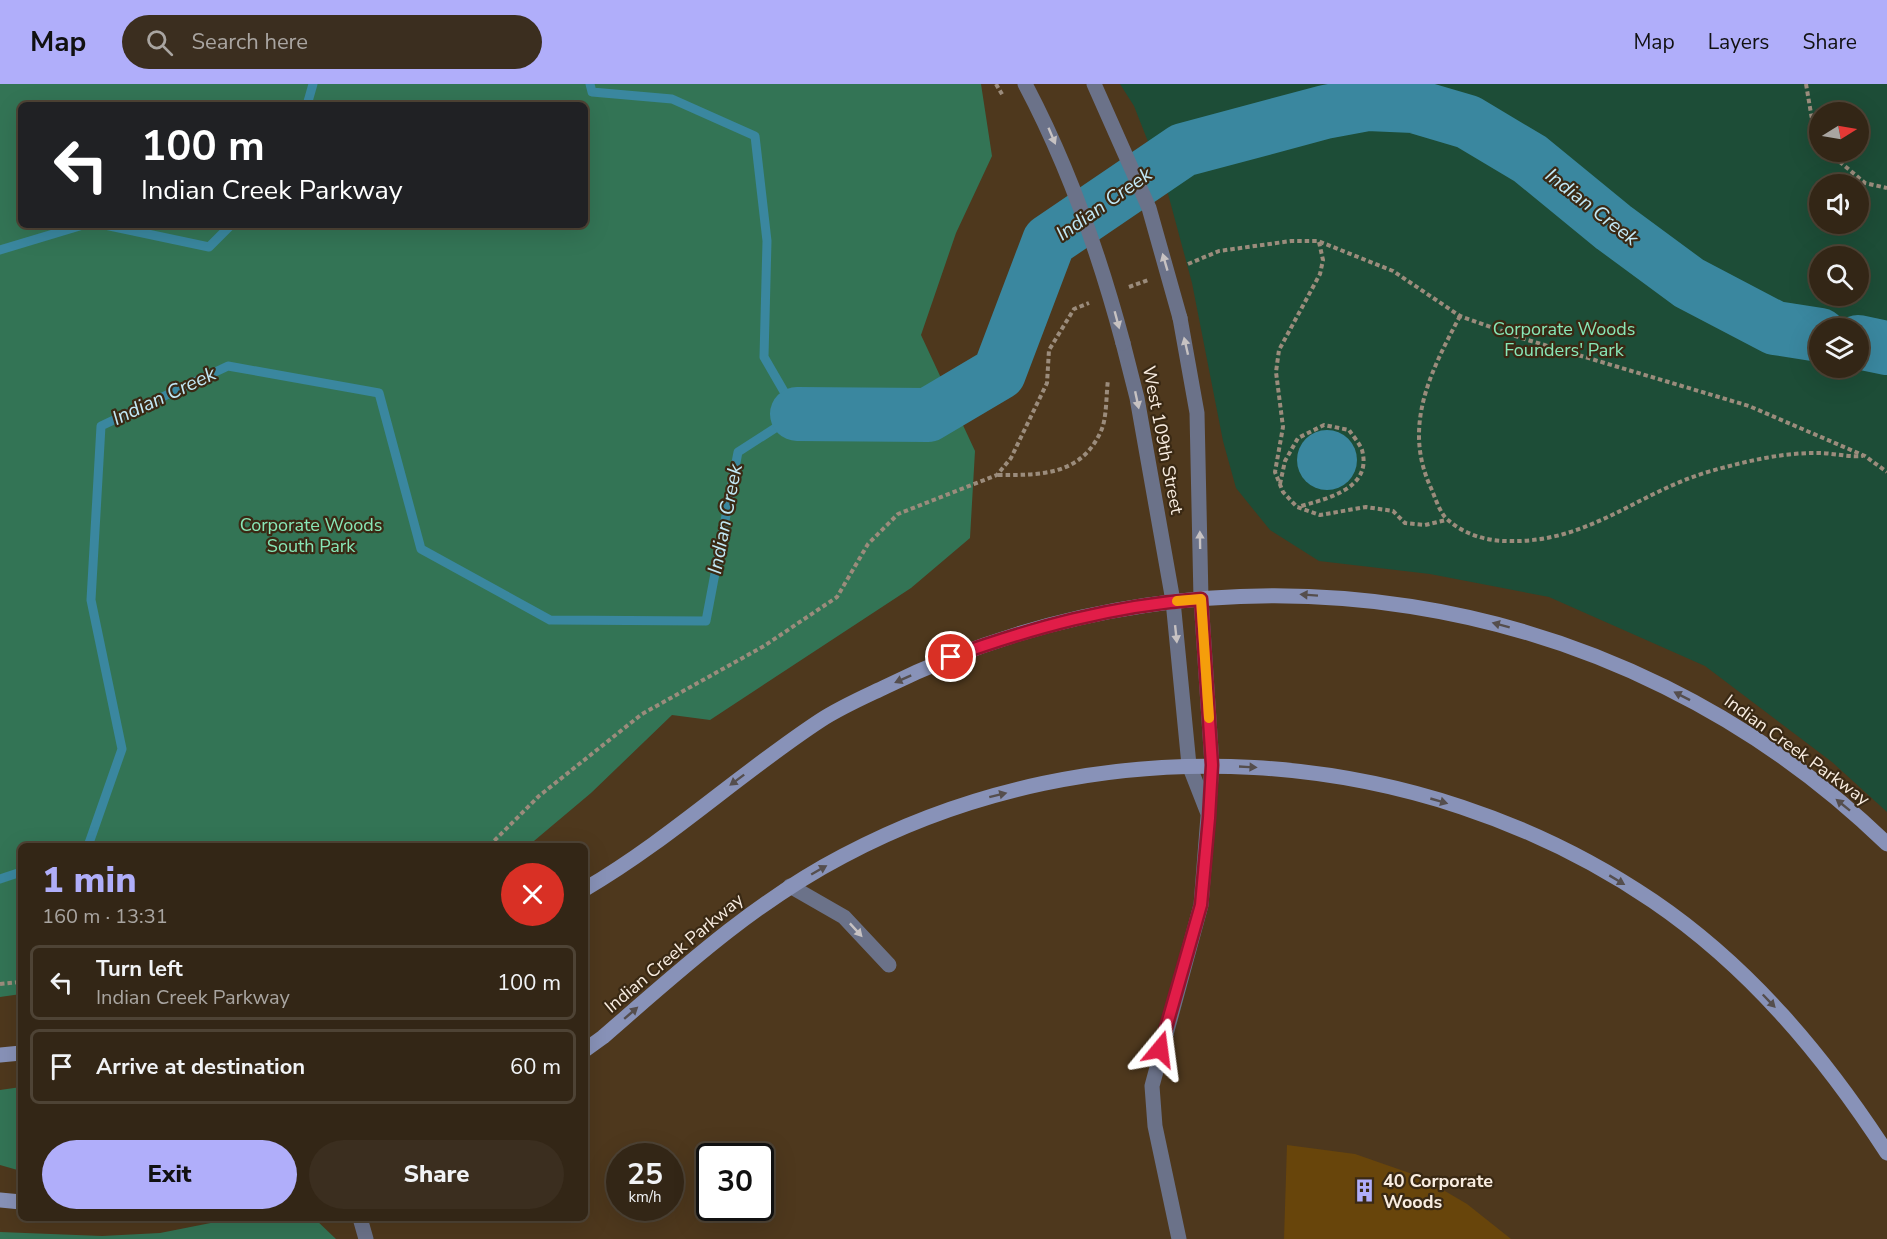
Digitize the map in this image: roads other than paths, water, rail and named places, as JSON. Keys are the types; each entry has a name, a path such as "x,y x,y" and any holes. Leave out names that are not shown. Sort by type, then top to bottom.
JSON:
{"street":[{"name":"West 109th Street","path":"1025,84 1047,125 1098,251 1137,398 1173,601 1190,765 1209,818"},
{"name":"West 109th Street","path":"1094,84 1149,208 1180,318 1197,413 1201,599 1212,765 1209,818 1201,905 1152,1086 1155,1125 1179,1239"},
{"name":"Indian Creek Parkway","path":"588,887 657,841 824,718 888,685 951,657 1015,634 1095,613 1173,601 1287,594 1360,599 1497,624 1564,644 1685,696 1743,730 1803,774 1887,844"},
{"name":"Indian Creek Parkway","path":"588,1048 735,924 790,886 844,855 896,831 992,796 1062,780 1130,769 1212,765 1290,769 1363,781 1446,803 1522,831 1588,863 1653,902 1707,944 1760,991 1805,1039 1850,1096 1887,1153"},
{"path":"790,886 844,917 889,965"},
{"path":"0,1055 18,1053"},
{"path":"0,1200 18,1202"},
{"path":"361,1221 366,1239"}],"water":[{"path":"1321,430 1333,430 1344,435 1352,443 1357,460 1355,472 1344,485 1333,490 1321,490 1310,485 1302,477 1297,466 1297,454 1302,443 1310,435"}],"waterway":[{"path":"308,102 313,84"},
{"name":"Indian Creek","path":"89,843 122,749 91,600 101,426 228,366 379,393 421,549 550,620 706,621 738,452 797,414 764,357 767,241 755,136 672,99 592,92 590,84"},
{"name":"Indian Creek","path":"797,414 928,415 999,373 1049,241 1183,150 1325,112 1368,104 1414,106 1468,122 1530,159 1613,227 1689,283 1775,328 1809,333"},
{"path":"0,250 73,228"},
{"path":"119,228 209,247 228,228"},
{"name":"Indian Creek","path":"1869,344 1887,348"},
{"name":"Indian Creek","path":"0,879 18,873"}],"place":[{"name":"40 Corporate Woods","path":"1365,1191"}],"park label":[{"name":"Corporate Woods Founders' Park","path":"1564,339"},
{"name":"Corporate Woods South Park","path":"311,535"}]}
